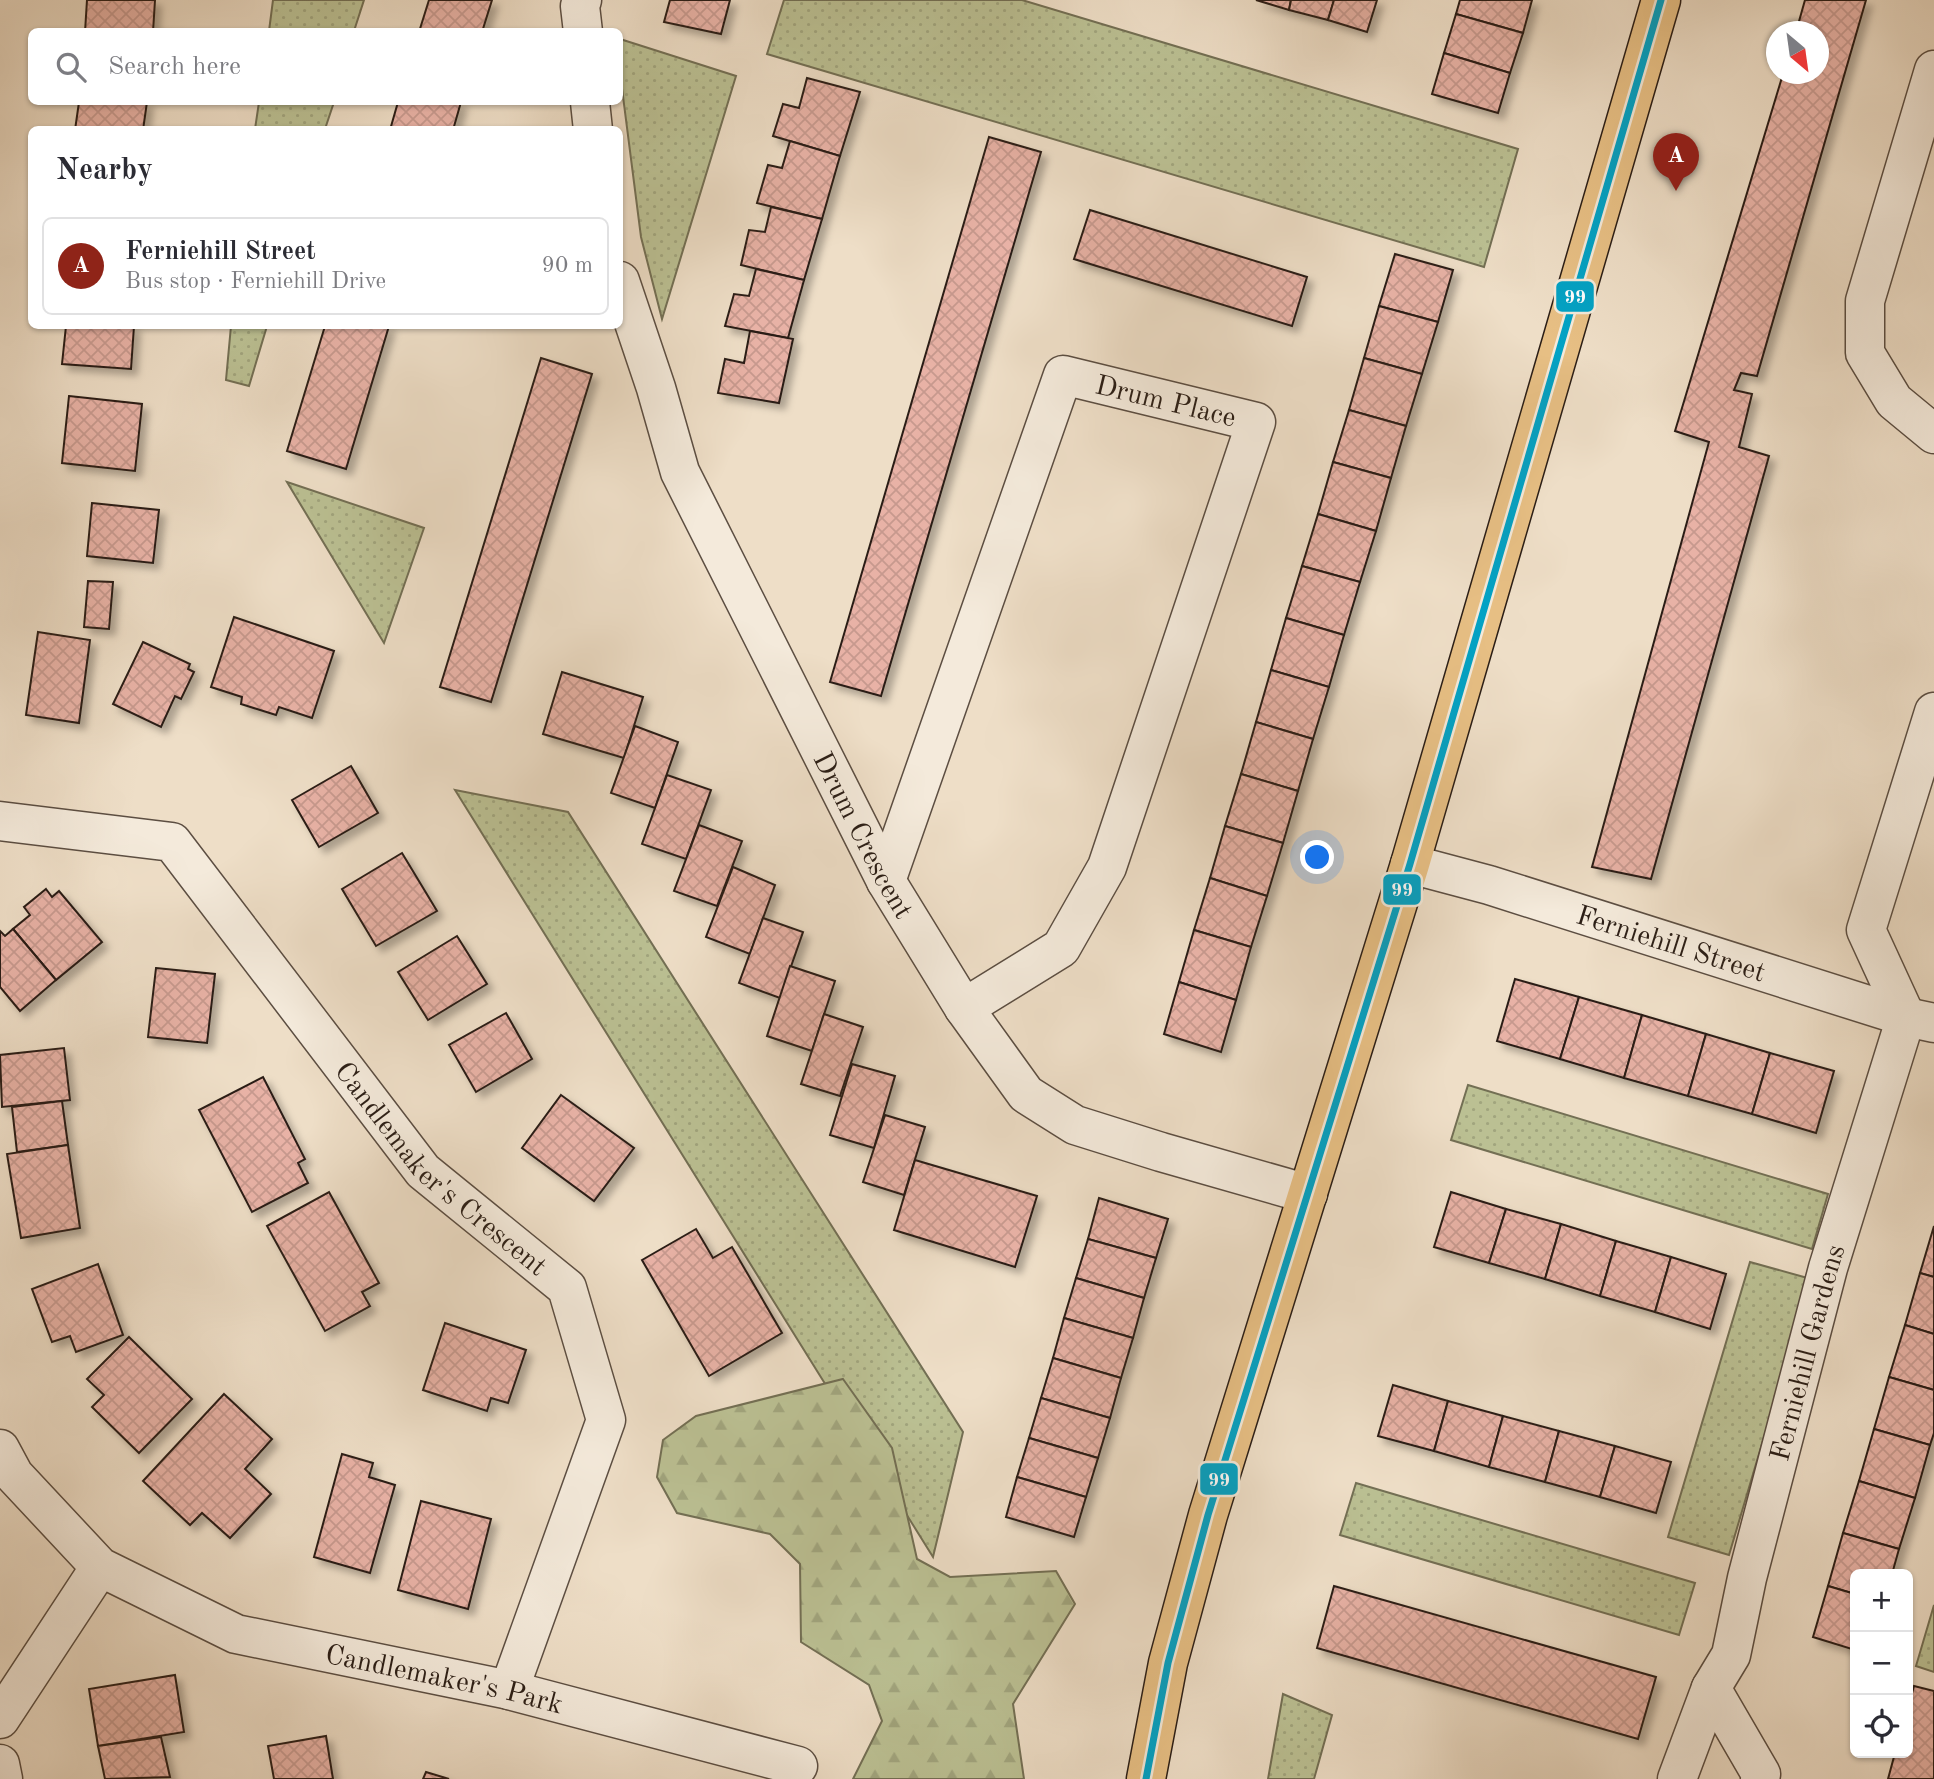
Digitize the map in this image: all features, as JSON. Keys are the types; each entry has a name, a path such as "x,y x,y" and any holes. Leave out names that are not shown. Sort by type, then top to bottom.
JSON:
{"main road":[{"path":"1146,1779 1168,1663 1208,1515 1410,864 1661,0"}],"street":[{"path":"582,0 580,6 583,28"},
{"path":"1934,70 1865,301 1865,353 1894,401 1934,434"},
{"path":"590,105 593,126"},
{"name":"Drum Crescent","path":"623,290 656,388 680,472 886,881 964,1008 1026,1094 1075,1125 1308,1194"},
{"name":"Drum Place","path":"886,881 1063,375 1256,422 1107,867 1061,948 964,1008"},
{"path":"1920,1020 1866,930 1934,712"},
{"name":"Candlemaker's Crescent","path":"0,821 172,842 424,1171 568,1288 606,1420 509,1690"},
{"name":"Ferniehill Street","path":"1410,864 1489,885 1920,1020"},
{"name":"Ferniehill Gardens","path":"1677,1779 1711,1688 1731,1655 1747,1578 1828,1268 1920,1020"},
{"name":"Candlemaker's Park","path":"0,1449 14,1475 100,1567 236,1634 509,1690 798,1766"},
{"path":"0,1719 100,1567"},
{"path":"1711,1688 1761,1774 1760,1779"},
{"path":"0,1764 3,1779"}],"green space":[{"path":"273,0 364,0 355,28 269,28"},
{"path":"784,0 1022,0 1518,149 1484,267 767,54"},
{"path":"623,40 736,76 662,319 641,237 623,96"},
{"path":"259,105 333,105 326,126 255,126"},
{"path":"231,329 266,329 249,386 226,380"},
{"path":"287,482 424,528 384,643"},
{"path":"455,790 568,812 963,1432 933,1557"},
{"path":"1468,1085 1828,1194 1812,1249 1451,1140"},
{"path":"1750,1262 1811,1279 1729,1555 1668,1537"},
{"path":"843,1379 892,1448 917,1559 950,1577 1056,1571 1075,1604 1013,1704 1024,1779 853,1779 882,1721 869,1685 801,1642 800,1564 770,1534 677,1513 657,1477 663,1440 696,1416"},
{"path":"1356,1483 1695,1583 1679,1635 1340,1535"},
{"path":"1934,1605 1934,1672 1916,1666"},
{"path":"1283,1694 1332,1715 1314,1779 1268,1779"}],"building":[{"path":"87,0 155,0 153,28 85,28"},
{"path":"429,0 492,0 483,28 420,28"},
{"path":"670,0 730,0 721,34 664,22"},
{"path":"1256,0 1291,0 1289,10"},
{"path":"1291,0 1334,0 1328,20 1289,10"},
{"path":"1334,0 1377,0 1367,32 1328,20"},
{"path":"1460,0 1532,0 1523,33 1456,14"},
{"path":"1805,0 1866,0 1757,376 1741,373 1734,390 1752,394 1739,447 1769,456 1651,879 1592,867 1709,442 1675,431 1780,84 1829,84 1829,21 1799,21"},
{"path":"1456,14 1523,33 1510,73 1444,53"},
{"path":"1444,53 1510,73 1498,113 1432,94"},
{"path":"807,78 860,92 840,156 773,136 783,104 799,108"},
{"path":"79,105 147,105 144,126 76,126"},
{"path":"397,105 460,105 454,126 391,126"},
{"path":"989,137 1041,152 881,696 830,682"},
{"path":"790,141 840,156 822,219 757,203 768,165 782,168"},
{"path":"771,207 822,219 804,280 741,265 749,230 765,232"},
{"path":"1090,210 1307,277 1292,326 1074,259"},
{"path":"1395,254 1453,270 1438,322 1379,306"},
{"path":"756,269 804,280 788,338 725,326 734,294 749,296"},
{"path":"1379,306 1438,322 1422,374 1364,358"},
{"path":"66,329 134,329 131,369 62,364"},
{"path":"324,329 388,329 346,469 287,451"},
{"path":"750,331 793,339 779,403 718,393 725,359 744,363"},
{"path":"541,358 592,374 491,702 440,687"},
{"path":"1364,358 1422,374 1406,426 1349,410"},
{"path":"69,396 142,404 135,471 62,463"},
{"path":"1349,410 1406,426 1391,478 1333,462"},
{"path":"1333,462 1391,478 1376,531 1318,514"},
{"path":"92,503 159,510 153,563 87,556"},
{"path":"1318,514 1376,531 1360,582 1302,566"},
{"path":"1302,566 1360,582 1344,635 1286,618"},
{"path":"88,581 113,582 109,629 84,627"},
{"path":"234,617 334,651 312,718 279,707 276,715 241,704 242,697 211,687"},
{"path":"1286,618 1344,635 1329,687 1271,670"},
{"path":"38,632 90,640 79,723 26,715"},
{"path":"143,642 190,664 188,669 194,672 181,699 175,696 161,727 113,704"},
{"path":"1271,670 1329,687 1313,739 1256,722"},
{"path":"562,672 643,697 624,758 543,734"},
{"path":"1256,722 1313,739 1298,791 1241,774"},
{"path":"635,726 678,742 655,808 611,793"},
{"path":"351,766 378,813 319,847 292,800"},
{"path":"1241,774 1298,791 1283,843 1225,826"},
{"path":"667,775 711,790 686,859 642,844"},
{"path":"699,825 742,841 717,906 674,891"},
{"path":"1225,826 1283,843 1267,896 1210,878"},
{"path":"402,853 437,911 376,946 342,889"},
{"path":"733,867 775,885 750,954 706,937"},
{"path":"1210,878 1267,896 1251,947 1194,930"},
{"path":"46,889 52,897 59,891 102,942 56,980 13,929 30,915 24,907"},
{"path":"763,918 803,932 780,998 739,983"},
{"path":"13,929 56,980 20,1011 0,987 0,931 5,936"},
{"path":"1194,930 1251,947 1236,1000 1179,982"},
{"path":"457,936 487,984 428,1020 398,972"},
{"path":"790,966 835,981 812,1051 767,1036"},
{"path":"156,968 215,974 207,1043 148,1037"},
{"path":"1515,979 1579,997 1560,1059 1497,1041"},
{"path":"1179,982 1236,1000 1221,1052 1164,1034"},
{"path":"1579,997 1642,1015 1624,1078 1560,1059"},
{"path":"506,1013 532,1059 476,1092 449,1045"},
{"path":"824,1014 863,1027 840,1096 801,1084"},
{"path":"1642,1015 1706,1034 1688,1096 1624,1078"},
{"path":"1706,1034 1770,1053 1752,1114 1688,1096"},
{"path":"64,1048 70,1100 2,1107 0,1055"},
{"path":"1770,1053 1834,1071 1816,1133 1752,1114"},
{"path":"852,1064 895,1076 874,1148 830,1135"},
{"path":"263,1077 305,1159 298,1163 308,1183 252,1212 199,1110"},
{"path":"561,1095 634,1148 594,1201 522,1148"},
{"path":"62,1101 68,1145 17,1152 12,1107"},
{"path":"885,1115 925,1127 904,1195 863,1182"},
{"path":"68,1145 80,1228 21,1238 7,1154"},
{"path":"915,1160 1037,1196 1015,1267 894,1230"},
{"path":"329,1192 379,1283 362,1292 370,1306 325,1331 267,1226"},
{"path":"1451,1192 1506,1209 1489,1263 1434,1247"},
{"path":"1099,1198 1168,1219 1156,1258 1088,1239"},
{"path":"1506,1209 1561,1224 1545,1279 1489,1263"},
{"path":"1561,1224 1616,1241 1600,1296 1545,1279"},
{"path":"1934,1226 1934,1277 1920,1273"},
{"path":"696,1229 713,1258 732,1247 782,1333 709,1376 642,1260"},
{"path":"1088,1239 1156,1258 1144,1298 1076,1278"},
{"path":"1616,1241 1671,1257 1655,1312 1600,1296"},
{"path":"1671,1257 1726,1274 1710,1329 1655,1312"},
{"path":"98,1264 123,1335 76,1352 70,1336 52,1342 32,1289"},
{"path":"1920,1273 1934,1277 1934,1334 1905,1325"},
{"path":"1076,1278 1144,1298 1133,1338 1064,1318"},
{"path":"1064,1318 1133,1338 1121,1378 1053,1358"},
{"path":"445,1323 526,1350 508,1403 491,1398 487,1411 423,1390"},
{"path":"1905,1325 1934,1334 1934,1390 1889,1377"},
{"path":"129,1337 192,1399 139,1453 92,1407 104,1395 87,1379"},
{"path":"1053,1358 1121,1378 1110,1418 1041,1398"},
{"path":"1889,1377 1934,1390 1934,1433 1930,1445 1874,1429"},
{"path":"1393,1385 1448,1401 1434,1451 1378,1436"},
{"path":"224,1394 272,1439 245,1469 271,1494 230,1538 202,1513 190,1525 143,1481"},
{"path":"1041,1398 1110,1418 1098,1458 1029,1438"},
{"path":"1448,1401 1503,1416 1489,1467 1434,1451"},
{"path":"1503,1416 1559,1431 1545,1482 1489,1467"},
{"path":"1874,1429 1930,1445 1915,1498 1859,1481"},
{"path":"1559,1431 1615,1446 1600,1497 1545,1482"},
{"path":"1029,1438 1098,1458 1086,1497 1017,1477"},
{"path":"1615,1446 1671,1462 1656,1513 1600,1497"},
{"path":"342,1454 373,1463 369,1477 395,1485 370,1573 314,1557"},
{"path":"1017,1477 1086,1497 1074,1537 1006,1517"},
{"path":"1859,1481 1915,1498 1899,1549 1843,1533"},
{"path":"421,1501 491,1519 468,1609 398,1590"},
{"path":"1843,1533 1899,1549 1893,1569 1850,1569 1850,1593 1828,1586"},
{"path":"1334,1586 1656,1677 1638,1739 1317,1648"},
{"path":"1828,1586 1850,1593 1850,1648 1813,1637"},
{"path":"175,1675 184,1732 98,1746 89,1689"},
{"path":"1914,1686 1934,1691 1934,1779 1888,1779 1894,1758 1913,1758"},
{"path":"326,1736 333,1779 274,1779 268,1746"},
{"path":"161,1737 170,1777 105,1779 98,1746"},
{"path":"426,1772 449,1779 423,1779"}],"transit line":[{"name":"99","path":"1146,1779 1168,1663 1208,1515 1410,864 1661,0"}],"place":[{"name":"Ferniehill Street","path":"1676,191"}]}
